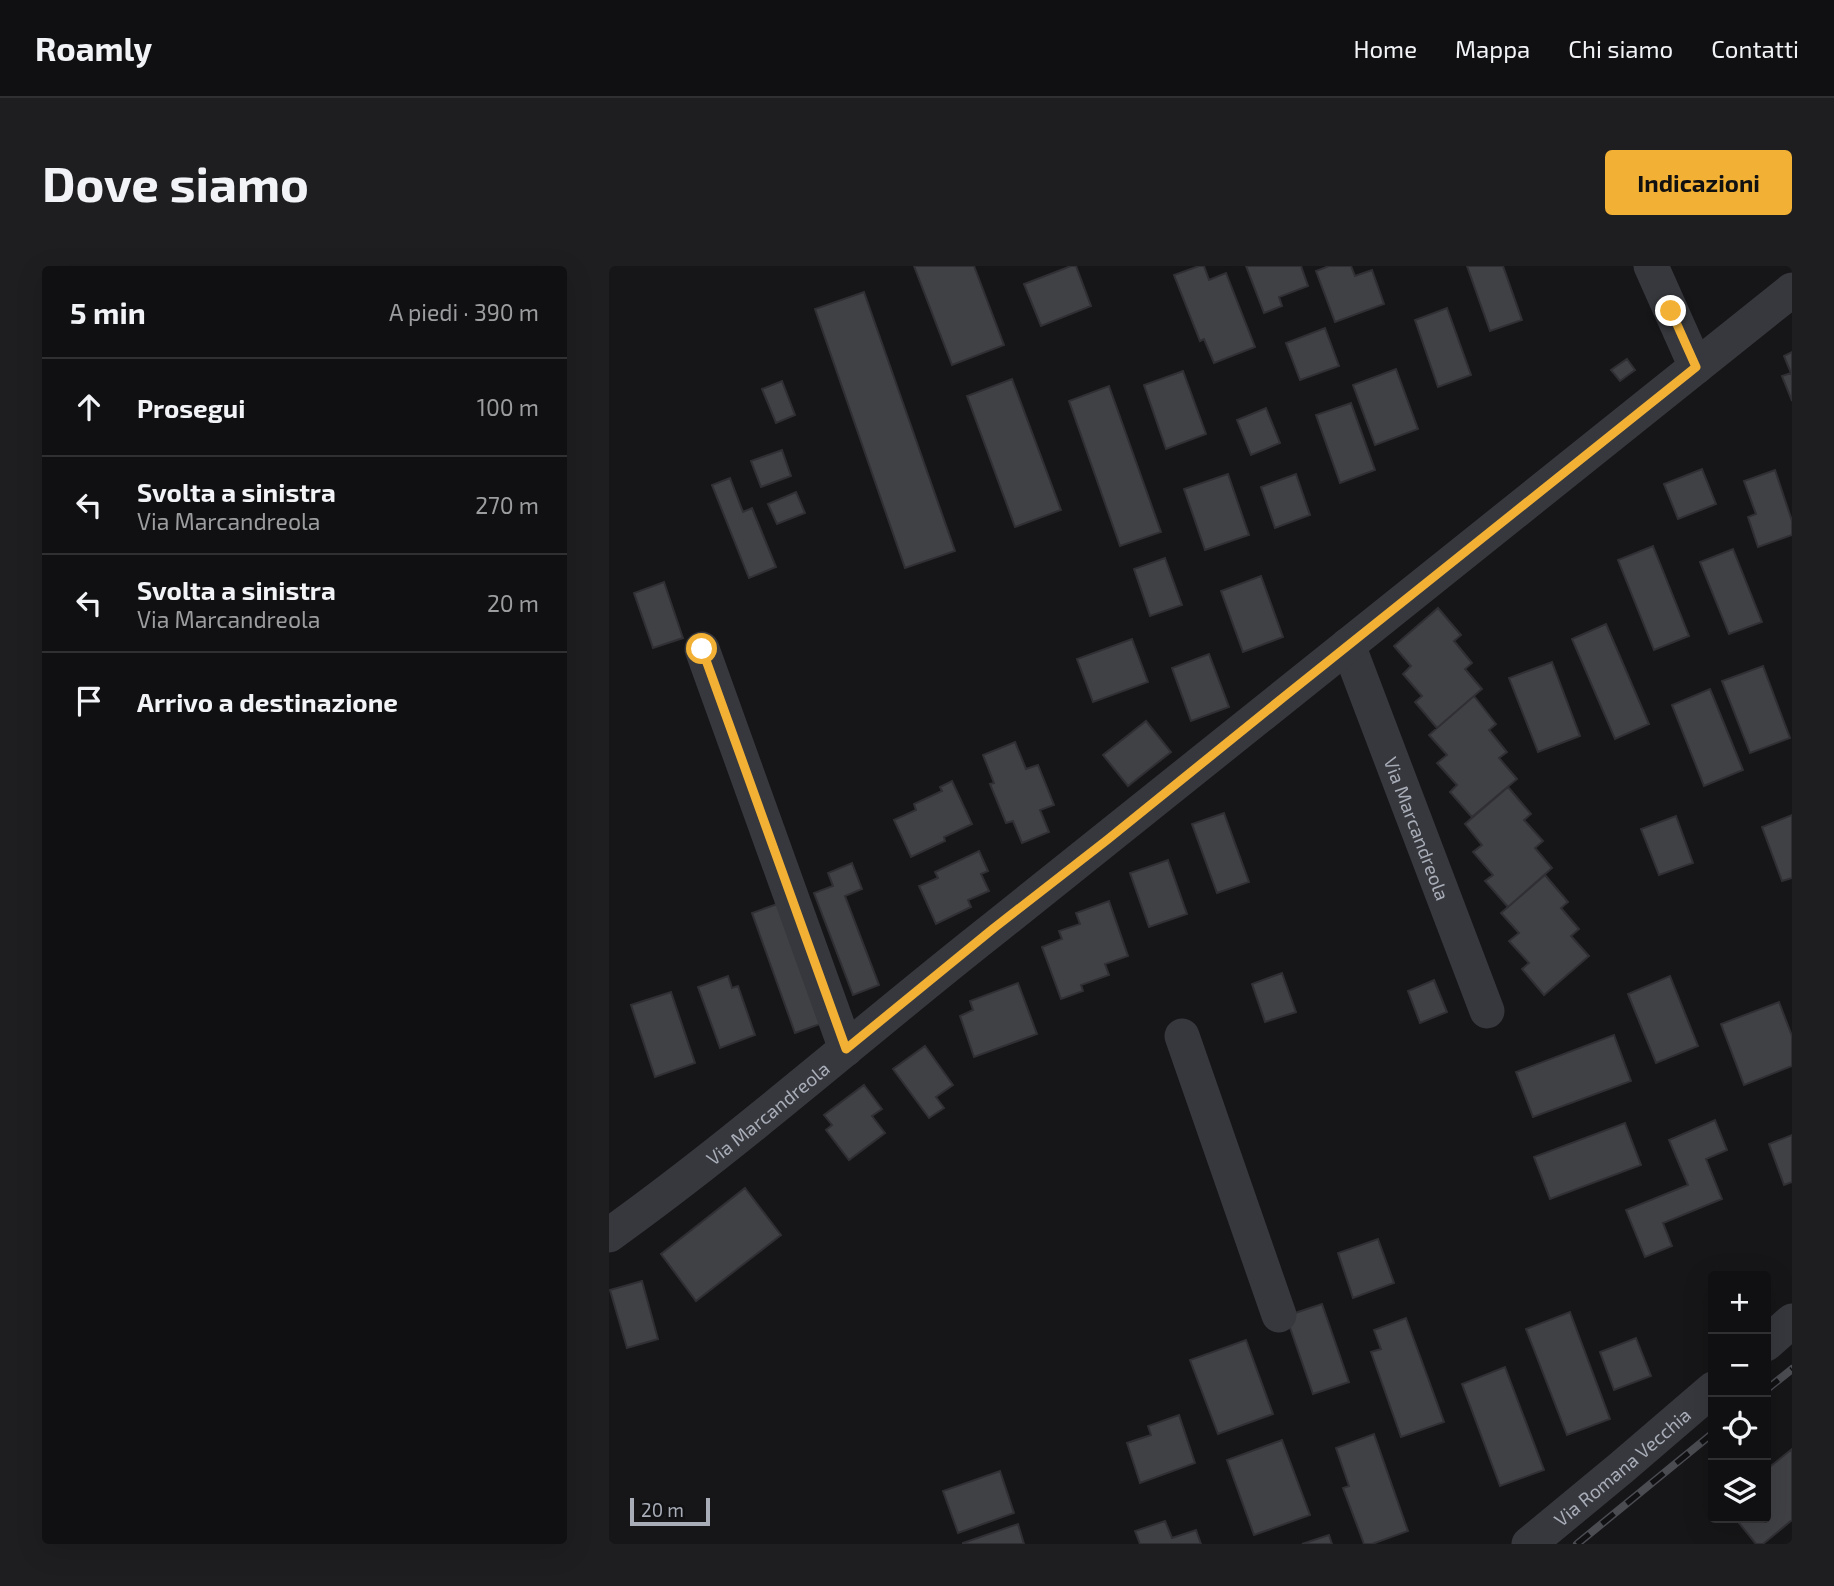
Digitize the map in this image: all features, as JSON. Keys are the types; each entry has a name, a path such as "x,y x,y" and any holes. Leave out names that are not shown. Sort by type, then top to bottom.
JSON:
{"street":[{"path":"1651,266 1696,367"},
{"name":"Via Marcandreola","path":"609,1235 681,1183 1792,290"},
{"name":"Via Marcandreola","path":"1348,645 1487,1011"},
{"path":"702,649 846,1049"},
{"path":"1182,1036 1279,1315"},
{"path":"1771,1340 1792,1321"},
{"name":"Via Romana Vecchia","path":"1529,1544 1708,1393"}],"building":[{"path":"914,266 974,266 1004,345 952,365"},
{"path":"1076,266 1091,306 1041,326 1024,284"},
{"path":"1204,266 1209,280 1226,273 1255,347 1214,363 1204,339 1200,341 1174,275"},
{"path":"1246,266 1301,266 1308,286 1279,297 1282,306 1264,313"},
{"path":"1329,266 1351,266 1355,276 1372,270 1384,304 1335,322 1316,271"},
{"path":"1467,266 1503,266 1522,320 1490,331"},
{"path":"864,292 955,551 905,568 815,309"},
{"path":"1447,308 1471,375 1438,387 1415,320"},
{"path":"1325,328 1339,366 1300,380 1286,343"},
{"path":"1792,352 1792,401 1782,376 1791,373 1784,356"},
{"path":"1627,359 1635,370 1620,381 1611,370"},
{"path":"1396,369 1418,429 1375,445 1353,385"},
{"path":"1183,371 1206,434 1166,449 1144,385"},
{"path":"1012,379 1061,510 1015,527 967,396"},
{"path":"782,381 795,415 776,423 762,389"},
{"path":"1109,386 1161,532 1120,546 1069,401"},
{"path":"1351,403 1375,470 1340,483 1316,415"},
{"path":"1266,408 1280,443 1251,455 1237,420"},
{"path":"782,450 791,476 761,487 751,461"},
{"path":"1702,469 1716,504 1678,519 1664,484"},
{"path":"1775,470 1792,521 1792,535 1758,547 1748,517 1756,514 1744,481"},
{"path":"1228,474 1249,535 1205,550 1184,489"},
{"path":"1296,474 1310,515 1275,528 1261,487"},
{"path":"730,478 743,512 752,508 776,567 749,578 712,485"},
{"path":"796,492 805,513 777,524 768,504"},
{"path":"1653,546 1689,636 1654,650 1618,560"},
{"path":"1733,549 1762,622 1729,634 1700,562"},
{"path":"1165,558 1182,605 1150,616 1134,569"},
{"path":"1261,576 1283,637 1243,652 1221,591"},
{"path":"664,582 683,638 653,648 634,593"},
{"path":"1438,608 1461,635 1454,641 1472,663 1465,669 1482,689 1437,728 1415,702 1422,696 1403,674 1411,666 1394,646"},
{"path":"1606,624 1649,724 1615,739 1572,639"},
{"path":"1132,639 1148,682 1093,702 1077,659"},
{"path":"1209,654 1229,707 1191,721 1172,668"},
{"path":"1552,662 1580,736 1538,752 1509,678"},
{"path":"1763,666 1790,738 1750,753 1722,681"},
{"path":"1710,689 1743,770 1704,786 1672,705"},
{"path":"1474,696 1496,724 1489,730 1507,752 1499,758 1517,779 1472,817 1450,792 1457,785 1437,763 1447,755 1429,735"},
{"path":"1146,721 1171,752 1128,786 1103,755"},
{"path":"1015,742 1026,769 1038,765 1054,805 1040,810 1049,832 1022,843 1013,821 1006,823 990,784 994,783 983,755"},
{"path":"952,781 972,824 944,837 945,841 911,857 894,820 916,810 914,804 942,791 940,787"},
{"path":"1508,787 1531,814 1524,820 1543,841 1535,848 1552,868 1508,907 1485,881 1493,875 1473,852 1482,845 1465,824"},
{"path":"1224,813 1249,882 1217,893 1192,824"},
{"path":"1792,815 1792,878 1782,881 1762,827"},
{"path":"1676,816 1693,863 1659,875 1641,829"},
{"path":"979,851 988,871 981,874 989,891 968,900 971,907 936,924 919,886 938,878 935,872"},
{"path":"1168,860 1187,914 1149,927 1130,873"},
{"path":"852,863 862,889 845,896 879,985 853,995 814,893 833,886 828,873"},
{"path":"1545,875 1568,902 1561,908 1579,929 1571,936 1589,956 1544,995 1522,969 1529,963 1509,941 1519,933 1501,913"},
{"path":"1109,901 1128,956 1105,964 1109,975 1081,985 1083,991 1061,999 1042,947 1062,939 1059,931 1080,924 1076,913"},
{"path":"780,903 823,1023 795,1033 752,913"},
{"path":"1282,973 1296,1012 1265,1022 1252,984"},
{"path":"728,976 732,988 738,986 755,1035 720,1048 698,987"},
{"path":"1670,976 1698,1046 1656,1063 1628,994"},
{"path":"1434,980 1447,1012 1420,1023 1408,991"},
{"path":"1018,983 1037,1034 974,1057 960,1016 973,1010 970,1001"},
{"path":"671,992 695,1063 655,1077 631,1005"},
{"path":"1779,1002 1792,1036 1792,1066 1744,1085 1721,1024"},
{"path":"1614,1035 1631,1081 1533,1117 1516,1072"},
{"path":"925,1046 953,1085 936,1097 944,1108 929,1118 893,1069"},
{"path":"864,1085 882,1109 872,1116 885,1133 849,1160 826,1130 832,1125 824,1115"},
{"path":"1715,1120 1727,1150 1706,1159 1722,1199 1663,1223 1672,1246 1645,1257 1626,1210 1688,1185 1669,1140"},
{"path":"1625,1123 1641,1165 1550,1199 1534,1157"},
{"path":"1792,1135 1792,1182 1784,1185 1769,1144"},
{"path":"745,1188 781,1235 696,1301 661,1254"},
{"path":"1378,1239 1394,1283 1353,1298 1338,1253"},
{"path":"642,1281 658,1339 627,1348 610,1290"},
{"path":"1322,1304 1349,1382 1313,1394 1286,1316"},
{"path":"1570,1312 1610,1419 1567,1435 1526,1329"},
{"path":"1406,1318 1444,1422 1401,1437 1371,1352 1381,1349 1374,1330"},
{"path":"1636,1338 1651,1376 1614,1390 1600,1352"},
{"path":"1246,1340 1273,1414 1218,1434 1190,1360"},
{"path":"1505,1367 1544,1470 1500,1486 1462,1384"},
{"path":"1179,1415 1195,1463 1140,1483 1127,1443 1151,1435 1148,1426"},
{"path":"1374,1434 1408,1531 1372,1544 1364,1544 1343,1488 1349,1486 1336,1448"},
{"path":"1282,1440 1310,1515 1254,1535 1227,1460"},
{"path":"1792,1449 1792,1520 1763,1544 1756,1544 1739,1523 1771,1523 1771,1466"},
{"path":"1000,1471 1014,1513 958,1533 943,1491"},
{"path":"1165,1521 1172,1538 1196,1530 1201,1544 1140,1544 1135,1531"},
{"path":"1018,1524 1024,1544 963,1544 963,1543"},
{"path":"1329,1535 1332,1544 1302,1544"}],"railway":[{"path":"1771,1386 1792,1369"},
{"path":"1577,1544 1708,1437"}],"route":[{"path":"702,649 846,1049 1696,367 1671,311"}]}
